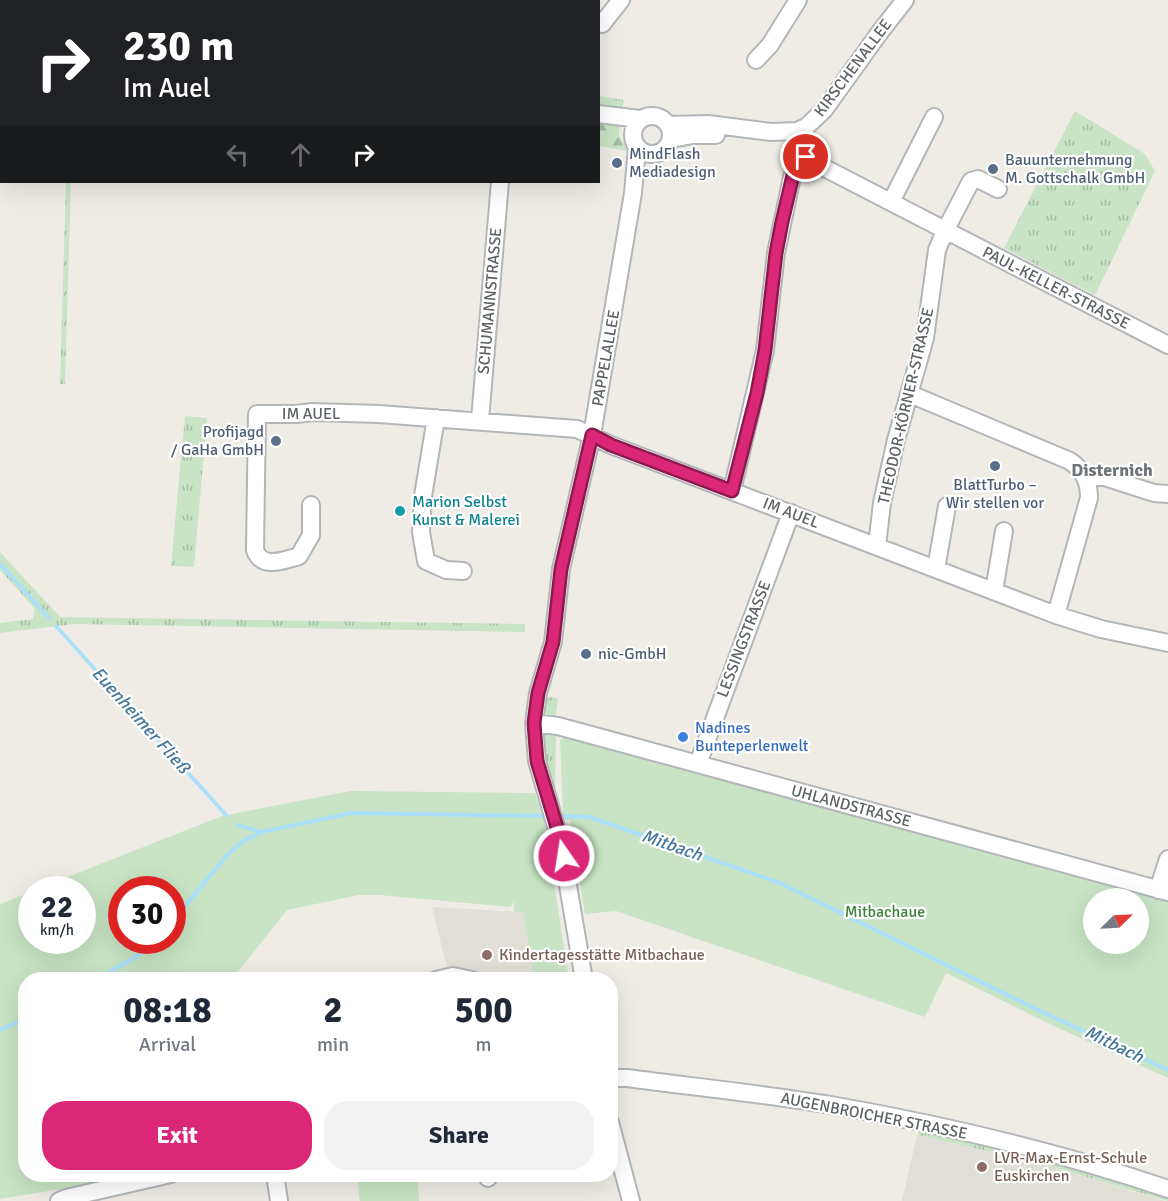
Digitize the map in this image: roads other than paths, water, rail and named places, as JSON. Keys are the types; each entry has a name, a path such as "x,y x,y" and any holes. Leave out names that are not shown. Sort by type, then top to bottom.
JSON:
{"street":[{"path":"603,24 621,0"},
{"path":"756,60 770,45 798,0"},
{"name":"KIRSCHENALLEE","path":"797,131 820,116 902,1"},
{"path":"600,114 640,119 657,116 670,132"},
{"path":"600,114 617,122 645,153 654,154 665,149 670,132"},
{"path":"891,202 934,117"},
{"path":"635,141 634,127 640,119"},
{"path":"670,132 695,123 763,132 797,131 806,157 794,171 782,222 763,361 732,491"},
{"name":"PAPPELALLEE","path":"583,972 567,869 537,761 534,723 538,693 553,642 563,561 592,435 633,193 635,141"},
{"name":"PAPPELALLEE","path":"633,193 654,154"},
{"name":"PAUL-KELLER-STRASSE","path":"806,157 1168,345"},
{"path":"945,231 971,181 978,179 998,189"},
{"name":"SCHUMANNSTRASSE","path":"480,420 500,183"},
{"name":"THEODOR-KÖRNER-STRASSE","path":"877,546 889,470 925,338 937,250 945,231"},
{"path":"910,394 1070,461 1086,477 1089,491 1088,506 1056,615"},
{"name":"IM AUEL","path":"311,505 310,535 299,556 273,562 260,559 255,550 257,414 312,412 480,420 577,429 611,445 1056,615 1168,643"},
{"path":"436,418 423,496 421,532 424,551 426,561 446,570 463,571"},
{"path":"1086,477 1104,477 1154,493 1168,494"},
{"path":"936,569 947,506"},
{"name":"LESSINGSTRASSE","path":"698,764 791,513"},
{"path":"994,591 1004,531"},
{"name":"UHLANDSTRASSE","path":"534,723 558,726 1163,891"},
{"path":"1163,891 1168,859"},
{"name":"AUGENBROICHER STRASSE","path":"618,1078 858,1110 1057,1156 1168,1189"},
{"path":"618,1152 631,1201"},
{"path":"59,1201 136,1182"},
{"path":"276,1182 279,1201"}],"waterway":[{"name":"Euenheimer Fließ","path":"0,564 49,618"},
{"name":"Euenheimer Fließ","path":"56,626 226,815"},
{"name":"Mitbach","path":"186,905 228,854 243,841 262,832 351,813 547,816"},
{"name":"Mitbach","path":"558,816 589,817 780,883 1038,1010 1168,1070"},
{"name":"Euenheimer Fließ","path":"238,825 260,832"},
{"name":"Mitbach","path":"109,972 141,954"},
{"name":"Mitbach","path":"0,1030 18,1022"}],"place":[{"name":"MindFlash Mediadesign","path":"617,163"},
{"name":"Bauunternehmung M. Gottschalk GmbH","path":"993,169"},
{"name":"Profijagd / GaHa GmbH","path":"276,441"},
{"name":"BlattTurbo – Wir stellen vor","path":"995,466"},
{"name":"Marion Selbst Kunst & Malerei","path":"400,511"},
{"name":"nic-GmbH","path":"586,654"},
{"name":"Nadines Bunteperlenwelt","path":"683,737"},
{"name":"Kindertagesstätte Mitbachaue","path":"487,955"},
{"name":"LVR-Max-Ernst-Schule Euskirchen","path":"982,1167"}],"district":[{"name":"Disternich","path":"1112,470"}],"park label":[{"name":"Mitbachaue","path":"885,912"}]}
